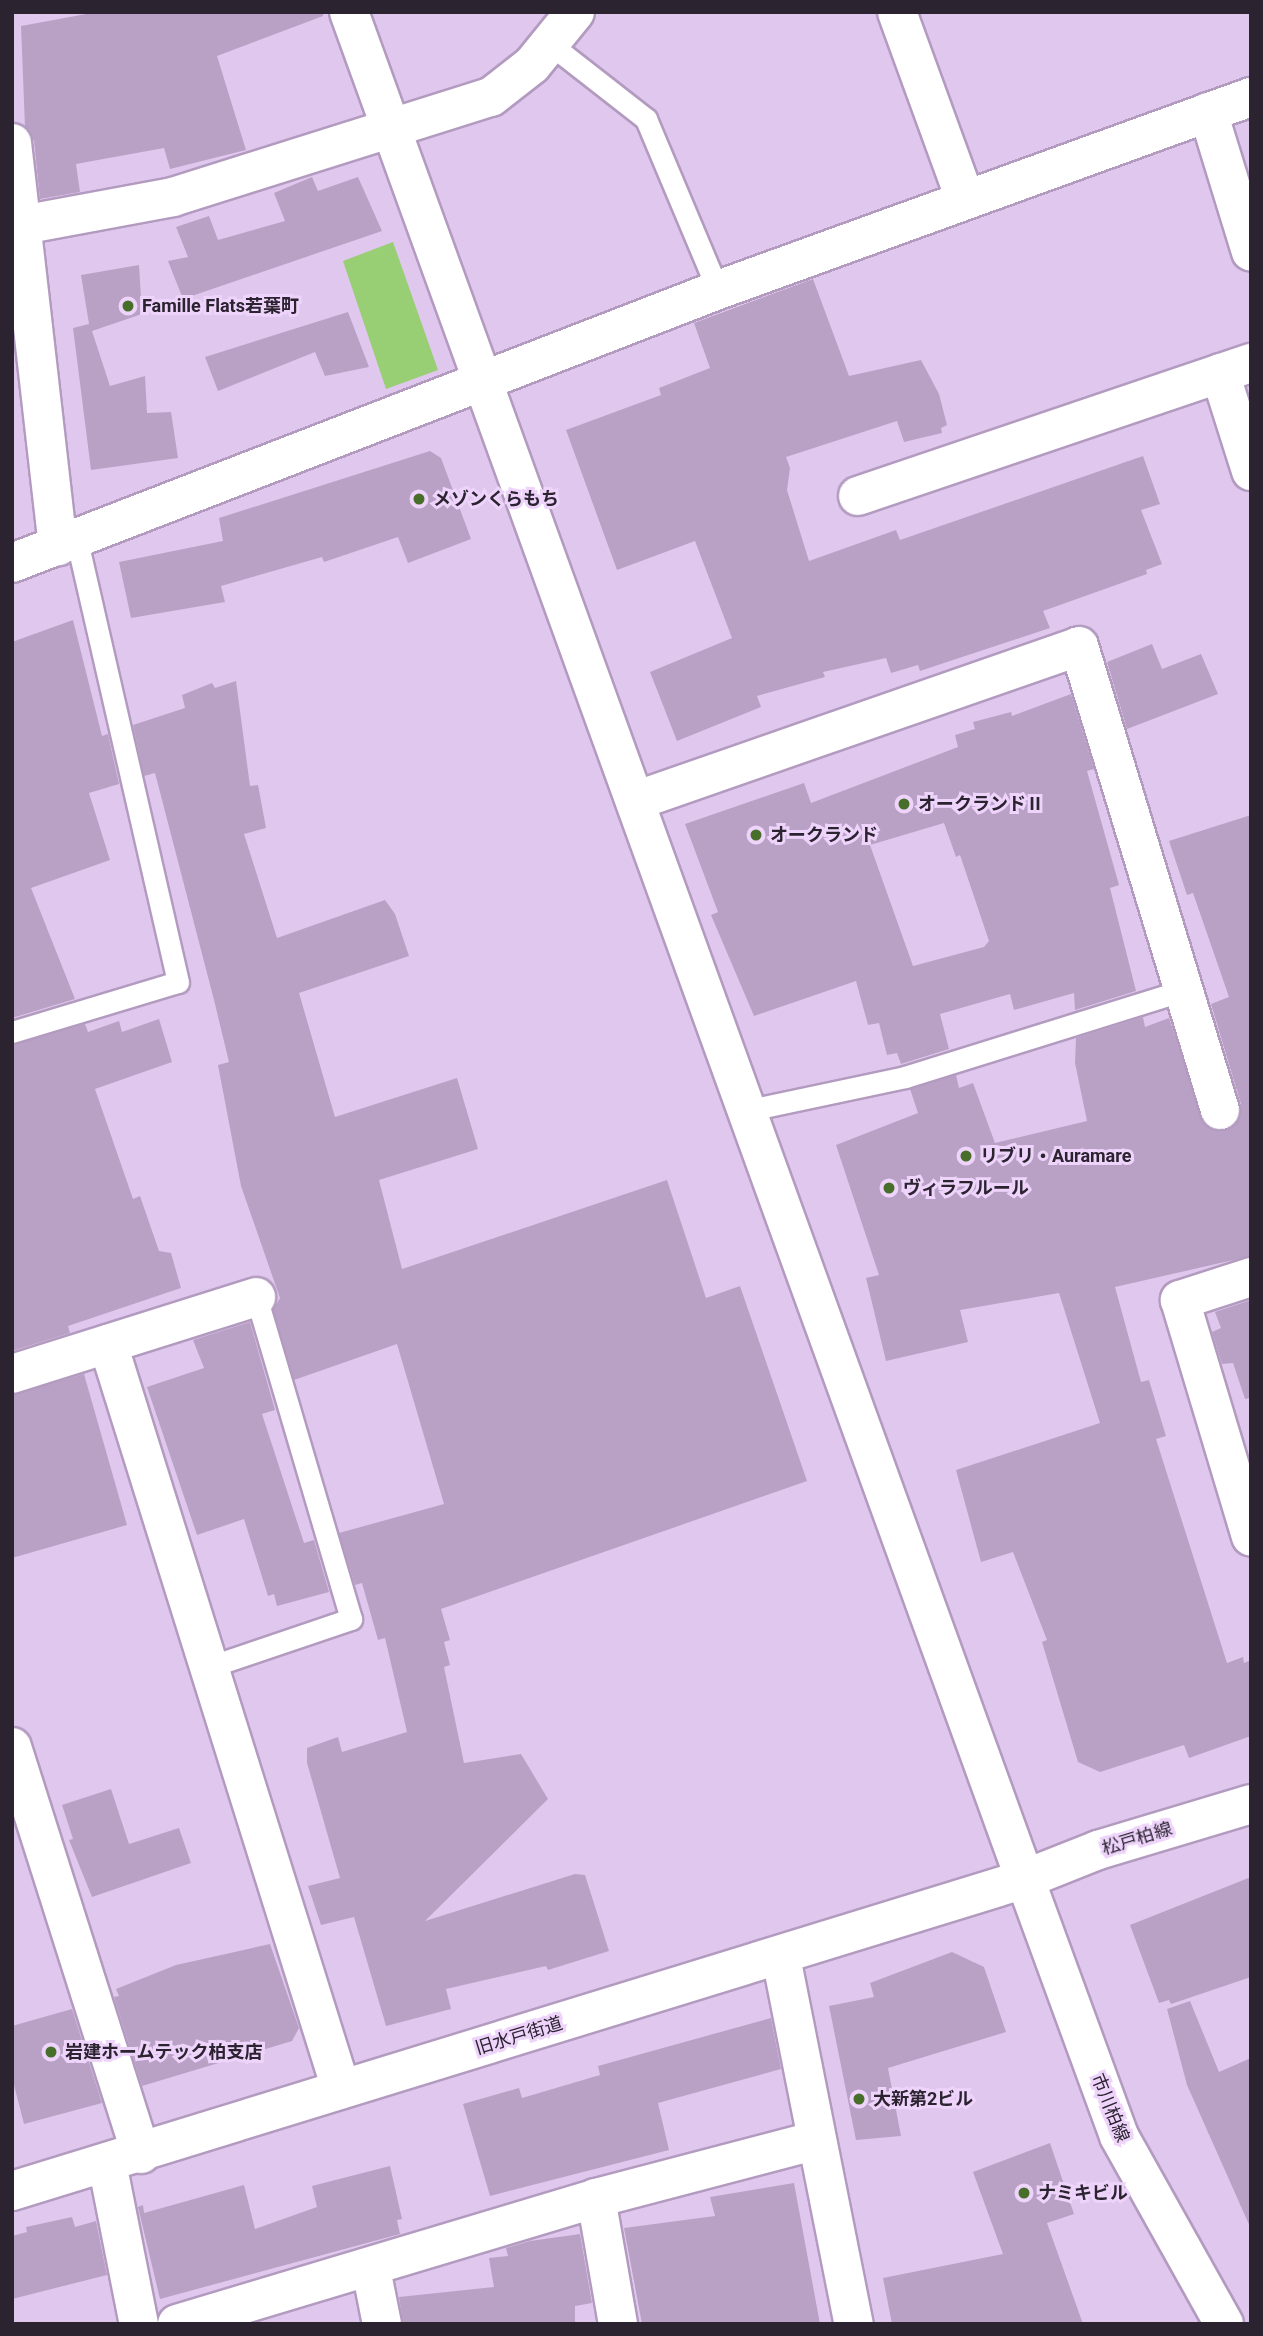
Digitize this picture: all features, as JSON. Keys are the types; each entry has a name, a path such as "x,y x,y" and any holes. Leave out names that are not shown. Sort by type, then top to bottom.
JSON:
{"street":[{"name":"市川柏線","path":"349,12 1119,2136 1224,2324"},
{"path":"22,225 173,197 391,132 491,97 551,44 575,12"},
{"path":"897,12 965,199"},
{"path":"12,563 718,290 1251,97"},
{"path":"1208,112 1251,252"},
{"path":"12,143 68,543"},
{"path":"858,496 1235,368 1251,471"},
{"path":"635,802 1079,646 1220,1110"},
{"path":"1251,1277 1180,1300 1240,1458 1251,1537"},
{"path":"12,1374 256,1297"},
{"path":"108,1344 341,2089"},
{"path":"12,1747 124,2159 139,2324"},
{"name":"松戸柏線","path":"1025,1879 1098,1850 1251,1804"},
{"name":"旧水戸街道","path":"12,2191 781,1957 1025,1879"},
{"path":"781,1957 854,2324"},
{"path":"177,2324 371,2269 596,2198 817,2140"},
{"path":"596,2198 618,2324"},
{"path":"371,2269 382,2324"}],"lane":[{"path":"551,44 646,119 718,290"},
{"path":"12,1032 178,982 68,543"},
{"path":"749,1110 905,1077 1184,990"},
{"path":"209,1667 351,1619 256,1297"}],"green space":[{"path":"393,242 438,370 386,389 343,261"}],"building":[{"path":"97,12 323,12 323,16 217,56 246,150 170,169 164,148 76,164 80,192 40,199 34,141 25,127 21,26"},
{"path":"312,177 318,191 358,177 382,231 183,299 168,261 188,257 176,227 209,216 218,240 285,221 274,193"},
{"path":"139,265 142,314 92,331 110,386 145,376 147,413 171,412 178,458 91,470 73,328 89,324 81,275"},
{"path":"813,279 849,376 921,360 939,394 947,425 941,428 942,433 904,442 897,421 786,457 790,468 787,490 809,561 896,530 900,540 1143,456 1160,504 1141,510 1162,564 1146,570 1147,574 1043,611 1050,628 920,671 918,665 891,673 886,658 823,672 825,677 757,696 761,707 677,741 650,672 732,638 695,541 617,570 566,430 661,395 659,388 710,368 694,323"},
{"path":"348,312 369,367 325,376 315,352 218,391 205,357"},
{"path":"430,451 441,458 471,539 408,563 398,537 324,562 322,557 221,586 225,602 131,618 119,562 223,541 219,518"},
{"path":"73,620 102,736 108,734 119,784 89,793 110,860 31,888 75,999 12,1018 12,642"},
{"path":"1152,644 1162,669 1201,654 1218,694 1127,729 1107,662"},
{"path":"236,681 250,786 258,785 266,828 244,834 277,938 385,900 395,914 409,956 299,993 335,1117 457,1078 478,1149 379,1180 402,1269 667,1180 706,1298 740,1286 807,1481 441,1609 450,1640 444,1642 450,1665 444,1667 464,1763 521,1754 548,1799 425,1921 575,1874 585,1875 609,1951 548,1970 546,1966 446,1989 451,2009 386,2026 354,1917 321,1925 308,1886 340,1878 307,1763 307,1748 338,1737 342,1752 407,1732 385,1638 378,1640 362,1583 355,1585 339,1533 444,1504 397,1344 294,1380 273,1310 280,1298 241,1186 218,1065 229,1062 155,773 144,776 133,725 185,708 182,695 212,683 215,688"},
{"path":"1071,694 1094,769 1087,771 1119,885 1110,888 1136,991 1075,1010 1074,993 1014,1010 1010,994 940,1014 949,1049 901,1064 897,1053 887,1055 879,1023 868,1025 856,981 754,1016 711,915 718,912 685,824 804,783 811,803 958,747 955,735 975,729 973,722 1011,712 1012,716","holes":["944,823 956,857 960,855 989,941 984,947 913,966 870,845"]},
{"path":"1251,815 1251,1256 1115,1287 1141,1382 1149,1380 1166,1436 1156,1439 1227,1663 1243,1657 1244,1663 1251,1660 1251,1736 1189,1758 1184,1745 1100,1772 1078,1762 1042,1642 1047,1640 1013,1552 981,1562 956,1470 1100,1423 1059,1293 960,1310 968,1342 886,1361 866,1278 879,1275 836,1145 918,1113 910,1089 956,1075 959,1088 973,1083 995,1143 1087,1121 1075,1063 1076,1038 1143,1017 1145,1027 1169,1018 1205,1125 1216,1131 1235,1125 1241,1104 1211,1004 1229,997 1193,893 1187,895 1169,841"},
{"path":"159,1019 172,1062 95,1089 133,1199 140,1196 159,1251 171,1253 181,1288 68,1326 70,1333 12,1351 12,1045 85,1024 88,1032 119,1021 122,1032"},
{"path":"1251,1300 1251,1398 1245,1399 1233,1363 1222,1364 1212,1332 1221,1328 1215,1312"},
{"path":"250,1322 275,1410 262,1414 304,1543 314,1540 329,1592 277,1606 274,1594 268,1596 244,1519 197,1535 147,1387 204,1368 193,1340"},
{"path":"84,1374 127,1525 12,1558 12,1395"},
{"path":"111,1789 129,1844 179,1828 191,1863 92,1897 69,1840 73,1839 62,1805"},
{"path":"1251,1877 1251,1977 1171,2004 1169,2000 1159,2003 1130,1925"},
{"path":"270,1944 299,2028 292,2041 142,2086 114,1997 119,1996 116,1989 176,1965"},
{"path":"952,1952 984,1967 1006,2032 888,2068 901,2136 856,2140 829,2006 874,1997 870,1983"},
{"path":"1190,2001 1219,2072 1251,2058 1251,2229 1187,2085 1167,2009"},
{"name":"岩建ホームテック柏支店","path":"72,2009 102,2103 24,2124 12,2077 12,2026"},
{"path":"771,2018 781,2069 658,2103 669,2150 490,2196 463,2104 519,2088 522,2098 600,2075 598,2066"},
{"path":"1050,2143 1074,2214 1047,2223 1083,2324 892,2324 883,2278 1003,2254 973,2172"},
{"path":"390,2166 402,2219 397,2220 400,2234 160,2299 138,2207 143,2205 144,2213 244,2185 255,2229 317,2207 312,2186"},
{"path":"794,2183 820,2324 642,2324 624,2228 715,2216 710,2197"},
{"path":"72,2217 75,2227 96,2221 107,2275 12,2299 12,2236 27,2232 26,2227"},
{"path":"580,2234 592,2303 575,2306 575,2324 403,2324 399,2297 494,2287 489,2258 508,2256 506,2248 530,2241"}],"place":[{"name":"Famille Flats若葉町","path":"128,306"},
{"name":"メゾンくらもち","path":"419,499"},
{"name":"オークランドⅡ","path":"904,804"},
{"name":"オークランド","path":"756,835"},
{"name":"リブリ・Auramare","path":"966,1156"},
{"name":"ヴィラフルール","path":"889,1188"},
{"name":"岩建ホームテック柏支店","path":"51,2052"},
{"name":"大新第2ビル","path":"859,2099"},
{"name":"ナミキビル","path":"1024,2193"}]}
